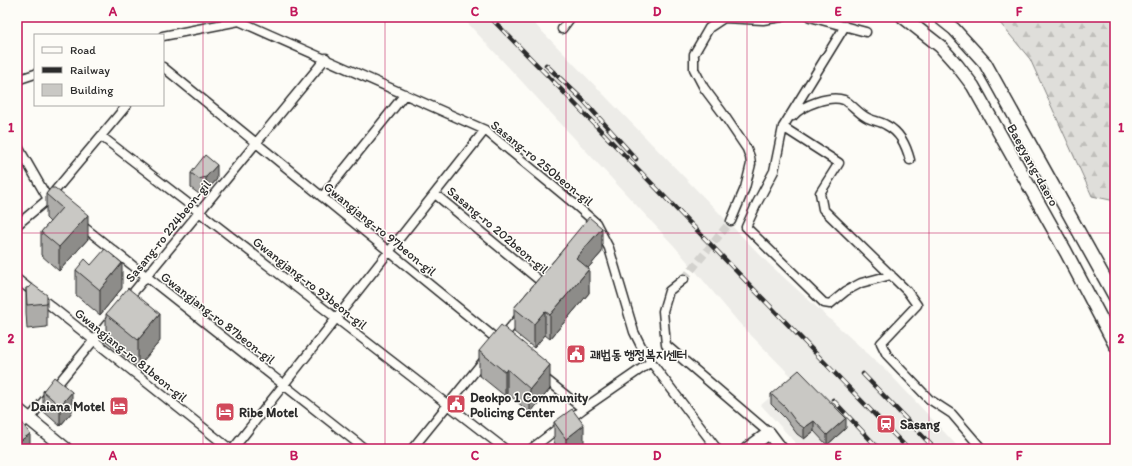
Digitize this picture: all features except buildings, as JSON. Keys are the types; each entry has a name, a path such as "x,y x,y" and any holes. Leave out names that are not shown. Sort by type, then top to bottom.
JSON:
{"main road":[{"name":"Baegyang-daero","path":"903,17 940,46 973,86 1066,252 1115,345"},
{"name":"Baegyang-daero","path":"939,17 954,29 985,63 1115,297"},
{"path":"17,409 66,449"},
{"path":"747,449 769,433 781,449"}],"street":[{"path":"562,29 571,17"},
{"path":"731,221 745,188 751,164 750,157 743,142 701,84 694,69 694,54 708,28 724,18 764,20 782,17"},
{"path":"810,17 866,32"},
{"name":"Sasang-ro 250beon-gil","path":"164,36 239,21 326,58 485,130 571,201 593,226 609,248 634,332 651,362"},
{"path":"845,26 783,127 774,171 756,203 746,227 824,303 830,304 860,283 891,275"},
{"name":"Sasang-ro 224beon-gil","path":"17,427 29,419 326,58"},
{"name":"Gwangjang-ro 97beon-gil","path":"164,68 389,251 497,347"},
{"path":"17,80 34,74"},
{"path":"322,197 405,94"},
{"path":"783,127 796,112 811,104 828,99 844,100 860,114 886,125 899,134 907,148 910,160"},
{"path":"17,225 48,199 126,106"},
{"path":"783,127 839,162 820,193 823,209 907,291 918,306 881,343 886,355 929,399 952,414 982,449"},
{"path":"232,449 485,130"},
{"name":"Gwangjang-ro 93beon-gil","path":"101,136 505,449"},
{"path":"17,145 48,199 61,208"},
{"name":"Sasang-ro 202beon-gil","path":"435,194 545,285"},
{"name":"Gwangjang-ro 87beon-gil","path":"73,218 365,449"},
{"name":"Gwangjang-ro 81beon-gil","path":"17,279 232,449"},
{"path":"684,279 669,291 663,311 666,345 769,433"},
{"path":"412,449 497,347 527,308"},
{"path":"531,449 583,409 651,362 717,449"},
{"path":"535,370 583,409"}],"shaded area":[{"path":"462,17 528,17 768,263 887,371 960,449 801,449 761,405 793,378 740,324 676,248"}],"green space":[{"path":"995,17 1115,17 1115,201 1092,196 1030,59"}],"tunnel":[{"path":"684,279 731,221"}],"railway":[{"path":"490,17 908,449"},
{"path":"546,65 583,100 636,159"},
{"path":"863,374 935,449"},
{"path":"833,400 879,449"}],"place":[{"name":"괘법동 행정복지센터","path":"576,354"},
{"name":"Deokpo 1 Community Policing Center","path":"456,404"},
{"name":"Daiana Motel","path":"119,406"},
{"name":"Ribe Motel","path":"225,412"},
{"name":"Sasang","path":"886,424"}]}
